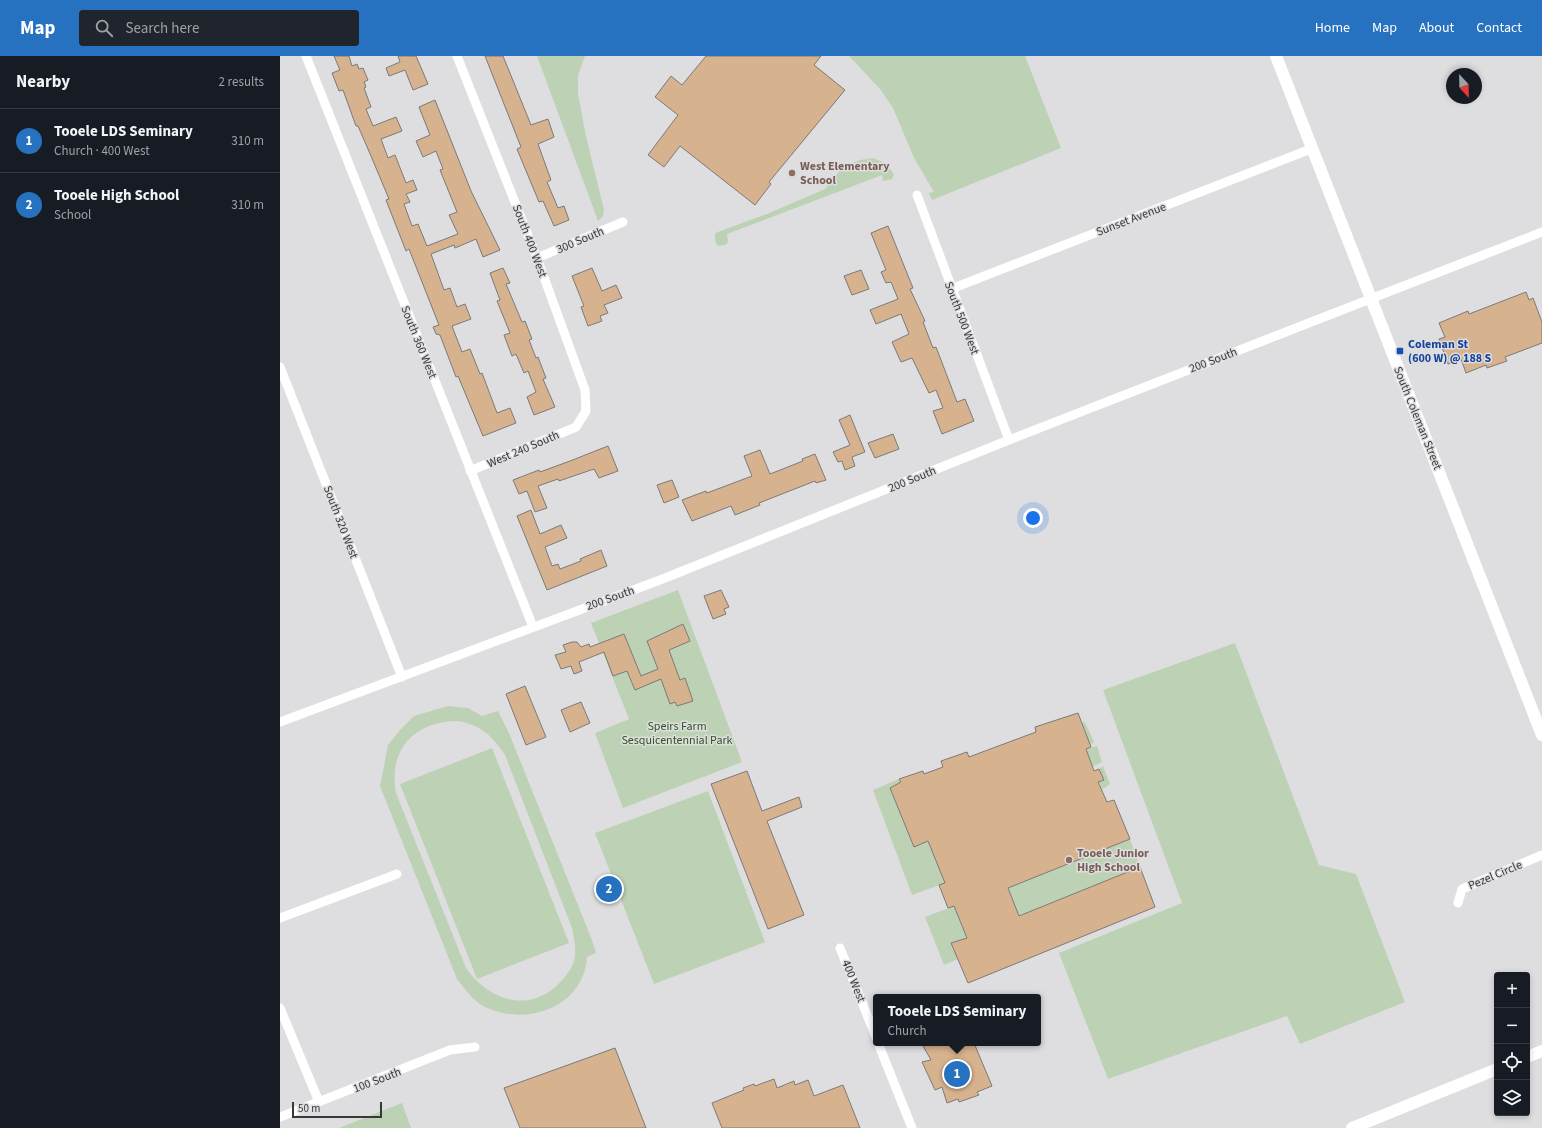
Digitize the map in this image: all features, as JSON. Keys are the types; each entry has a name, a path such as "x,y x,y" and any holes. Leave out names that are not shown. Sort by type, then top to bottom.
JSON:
{"street":[{"name":"South 360 West","path":"306,56 533,627"},
{"name":"South 400 West","path":"457,56 537,258 585,390 586,411 576,427"},
{"name":"South Coleman Street","path":"1276,56 1311,149 1542,734"},
{"name":"Sunset Avenue","path":"951,289 1311,149"},
{"name":"South 500 West","path":"917,195 951,289 1009,440"},
{"name":"300 South","path":"537,258 623,222"},
{"name":"200 South","path":"280,722 660,580 1009,440 1542,232"},
{"name":"South 320 West","path":"280,367 402,677"},
{"name":"West 240 South","path":"470,471 576,427"},
{"name":"Pezel Circle","path":"1458,903 1462,889 1542,855"},
{"path":"280,918 397,874"},
{"name":"400 West","path":"840,948 873,1030"},
{"path":"280,1008 319,1102"},
{"path":"879,1046 912,1128"},
{"name":"100 South","path":"280,1117 450,1050 475,1047"},
{"path":"1530,1056 1542,1051"},
{"path":"1352,1128 1494,1070"}],"green space":[{"path":"537,56 585,56 578,75 578,94 586,136 604,210 603,216 598,221"},
{"path":"849,56 1025,56 1061,148 932,200 929,193 934,192 914,158 893,108 880,89"},
{"path":"873,158 885,163 894,174 892,179 883,181 882,175 727,234 728,242 725,245 718,246 715,241 715,233 767,214 825,189 843,167 860,160"},
{"name":"Speirs Farm Sesquicentennial Park","path":"678,590 742,762 623,808 595,733 629,719 591,623"},
{"path":"1235,643 1319,865 1356,874 1405,1002 1300,1044 1287,1016 1108,1079 1059,953 1182,903 1103,690"},
{"path":"448,706 468,708 482,716 498,711 509,733 596,953 587,957 583,974 576,989 564,1000 551,1008 535,1013 518,1015 501,1013 485,1007 477,1002 457,979 380,786 388,745 414,716","holes":["458,721 485,732 496,742 505,755 572,928 575,953 571,968 554,988 542,996 531,1000 519,1001 507,999 495,994 484,987 466,968 396,793 396,763 408,740 417,732 429,726 443,722"]},
{"path":"1085,722 1094,742 1090,745 1077,728"},
{"path":"1097,746 1102,762 1092,767 1086,749"},
{"path":"492,748 569,943 477,979 400,784"},
{"path":"1103,766 1110,784 1102,790 1099,782 1104,780 1099,769"},
{"path":"899,779 901,782 890,788 914,846 928,841 945,883 912,895 873,790"},
{"path":"708,791 765,942 654,984 595,833"},
{"path":"1130,839 1140,867 1019,916 1008,888"},
{"path":"954,906 967,938 951,943 958,959 944,965 925,917"},
{"path":"402,1103 411,1128 339,1128"}],"building":[{"path":"334,56 349,56 352,66 357,64 359,69 363,68 368,80 364,82 366,87 364,88 371,107 366,109 373,126 396,117 402,131 381,139 388,158 395,155 406,183 413,180 417,190 406,194 410,202 404,204 412,226 418,224 427,246 458,234 449,215 457,212 440,170 443,169 436,151 423,157 416,141 430,135 419,107 435,100 471,191 500,250 483,257 476,239 455,248 454,245 431,254 444,290 450,288 457,307 465,304 471,319 452,326 462,352 470,349 480,374 482,373 497,413 510,408 516,423 483,436 458,376 456,377 440,335 436,334 433,327 439,325 409,249 406,251 386,200 389,199 358,126 356,126 343,90 339,91 332,73 340,70"},
{"path":"398,56 416,56 428,84 413,90 405,70 389,76 386,68 400,62"},
{"path":"485,56 503,56 531,125 548,119 554,137 538,144 551,180 547,182 558,208 564,206 569,220 554,226 543,201 539,202 517,149 521,147"},
{"path":"706,56 821,56 814,65 845,90 769,182 771,184 755,205 680,146 664,167 648,155 678,115 655,97 671,76 682,85"},
{"path":"888,226 913,288 910,289 925,321 923,322 933,348 936,347 957,402 965,399 974,421 942,434 933,411 943,408 936,390 929,393 912,358 901,362 892,342 909,334 901,314 876,324 870,310 898,299 891,282 886,283 881,272 886,270 871,233"},
{"path":"503,268 510,283 506,284 522,322 525,321 532,339 529,340 536,358 538,357 546,378 543,379 555,407 534,415 527,397 536,392 528,371 524,373 516,354 512,356 504,335 510,333 497,301 500,300 490,273"},
{"path":"592,268 602,291 616,285 622,298 604,305 608,313 600,316 602,321 588,326 581,307 584,306 572,276"},
{"path":"861,270 869,289 852,295 844,276"},
{"path":"1526,292 1529,300 1533,298 1542,322 1542,343 1505,357 1507,361 1487,368 1486,365 1466,373 1461,359 1448,364 1439,339 1445,337 1439,323 1468,311 1469,314"},
{"path":"850,415 865,452 852,457 855,466 845,470 842,461 838,462 833,452 850,445 839,420"},
{"path":"893,434 899,449 875,458 868,443"},
{"path":"608,446 618,471 599,478 594,469 559,481 558,479 538,486 547,508 535,512 527,491 519,494 513,480 539,470 540,472"},
{"path":"760,450 770,474 803,461 802,459 815,454 826,480 816,483 815,481 759,503 760,505 735,515 731,506 692,521 682,500 706,491 707,493 752,476 744,456"},
{"path":"672,480 679,497 664,503 657,485"},
{"path":"531,510 540,534 561,525 567,538 545,547 552,566 558,564 560,569 581,561 580,559 601,550 607,566 547,590 517,516"},
{"path":"721,590 729,607 724,609 726,614 713,619 704,596"},
{"path":"683,624 690,641 669,650 680,680 685,678 693,701 677,706 675,702 670,704 661,679 635,690 627,671 613,676 604,652 579,662 582,671 574,674 571,666 561,669 555,655 566,652 563,645 572,642 577,642 581,647 589,644 590,647 624,634 641,676 658,669 647,641"},
{"path":"525,686 546,737 526,745 506,694"},
{"path":"581,702 590,723 570,732 561,710"},
{"path":"1078,713 1091,747 1086,749 1094,771 1099,769 1104,780 1098,782 1107,802 1114,800 1130,839 1008,888 1019,916 1140,867 1155,907 968,983 951,943 967,938 954,906 948,908 939,885 945,883 928,841 914,847 890,788 901,782 899,779 923,771 924,774 943,767 941,761 967,752 969,757 1036,732 1035,727"},
{"path":"747,771 762,811 799,797 802,807 767,821 804,915 768,929 711,784"},
{"path":"923,1046 975,1046 992,1086 977,1092 979,1095 959,1102 958,1099 947,1103 942,1087 935,1090 922,1062 931,1060"},
{"path":"615,1048 646,1128 520,1128 504,1088"},
{"path":"774,1079 777,1088 794,1081 795,1085 808,1080 814,1096 843,1085 860,1128 722,1128 712,1103 744,1090 743,1088 754,1084 755,1086"}],"place":[{"name":"West Elementary School","path":"792,173"},
{"name":"Coleman St (600 W) @ 188 S","path":"1400,351"},
{"name":"Tooele Junior High School","path":"1069,860"},
{"name":"Tooele High School","path":"609,889"},
{"name":"Tooele LDS Seminary","path":"957,1074"}]}
